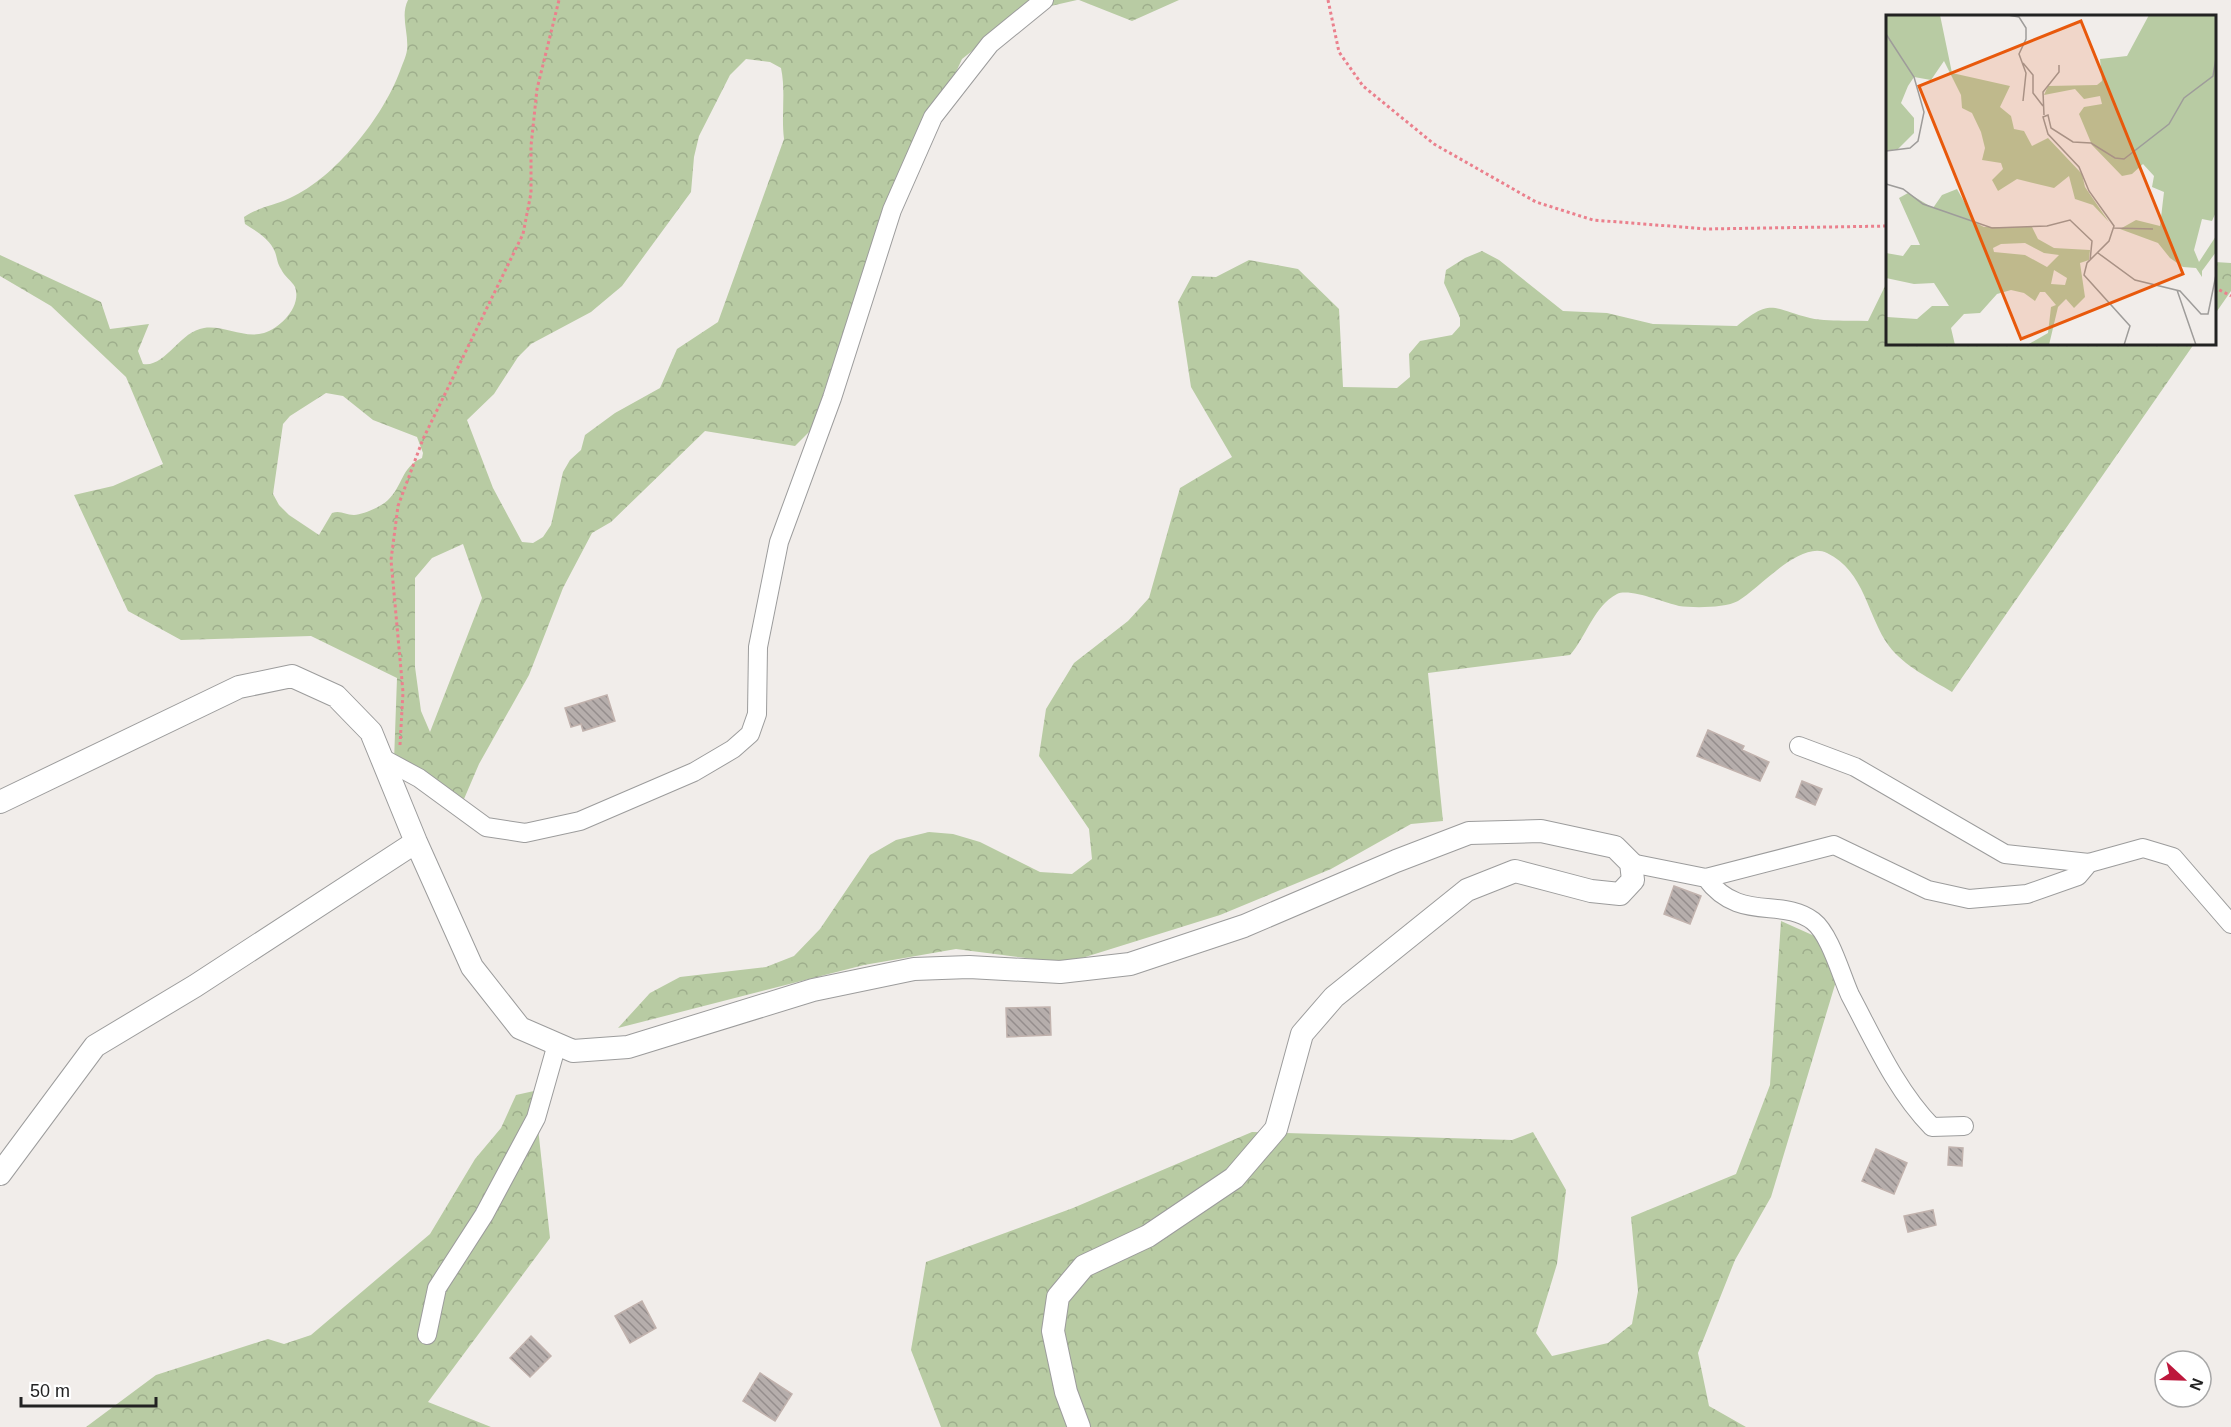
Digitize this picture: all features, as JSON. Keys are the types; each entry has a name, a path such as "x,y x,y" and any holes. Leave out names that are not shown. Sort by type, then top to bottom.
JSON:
{"street":[{"path":"390,763 419,778 486,827 525,833 580,821 694,772 733,749 750,734 757,714 758,647 779,542 832,398 892,210 933,117 990,44 1044,0"},
{"path":"0,802 239,687 292,676 336,696 370,732 390,763 416,842 472,967 520,1028 573,1051 628,1047 813,990 914,969 969,967 1060,972 1130,964 1244,926 1396,861 1469,833 1541,831 1615,847 1631,863 1706,878 1834,845 1928,890 1969,899 2027,894 2078,876 2090,863"},
{"path":"1800,746 1855,767 2005,854 2090,863 2143,848 2173,857 2231,924"},
{"path":"0,1174 94,1046 195,986 416,842"},
{"path":"1079,1427 1066,1392 1053,1331 1058,1297 1084,1266 1148,1236 1233,1178 1276,1129 1302,1034 1334,997 1467,890 1515,871 1591,891 1620,894 1633,880 1631,863"},
{"path":"1706,878 1717,893 1750,907 1792,913 1813,921 1822,932 1850,993 1910,1104 1932,1127 1964,1126"},
{"path":"428,1335 437,1288 484,1215 536,1118 557,1044"}],"path":[{"path":"390,763 403,692 391,560 398,506 423,439 524,234 531,193 531,146 537,89 559,0"},
{"path":"1328,0 1340,52 1363,86 1434,144 1536,202 1593,220 1707,229 1886,226"},
{"path":"2216,288 2231,296"}],"green space":[{"path":"408,0 1077,0 1020,13 962,59 865,271 824,391 817,424 795,446 705,431 611,522 592,533 563,588 529,675 479,764 464,799 394,761 397,678 311,636 181,640 128,611 74,495 113,486 163,464 126,377 51,306 0,276 0,255 101,302 110,329 149,324 138,351 143,364 151,364 158,360 187,335 204,328 256,334 264,333 277,326 293,309 296,302 295,287 282,272 270,243 245,224 244,217 307,189 340,161 370,126 392,89 406,55","holes":["746,59 770,62 781,68 784,139 718,322 677,349 660,388 615,413 585,435 581,450 570,460 563,472 551,525 543,537 533,543 522,542 493,488 467,420 494,394 518,357 531,344 591,312 622,286 691,192 694,157 699,136 730,75","326,393 343,396 373,420 417,437 423,453 422,458 410,466 393,495 385,503 358,514 332,513 319,535 289,515 279,505 273,494 283,424 290,416","463,544 482,598 430,732 421,711 415,667 415,578 432,558"]},
{"path":"1079,0 1179,0 1132,21"},
{"path":"1482,251 1499,260 1563,311 1607,313 1653,324 1737,326 1765,308 1779,309 1817,319 1868,321 1886,284 1886,345 2193,345 1952,692 1918,672 1895,653 1882,634 1858,582 1840,561 1827,553 1816,551 1793,559 1747,595 1725,605 1685,607 1639,594 1617,594 1602,606 1570,655 1428,673 1443,821 1411,824 1331,869 1220,915 1066,963 956,949 864,965 618,1028 650,993 680,977 766,967 794,956 820,929 870,855 896,840 929,832 953,834 980,842 1040,872 1072,874 1092,859 1089,829 1039,756 1046,709 1074,663 1128,621 1149,598 1180,488 1232,457 1191,387 1178,302 1192,276 1216,277 1249,260 1298,269 1339,309 1343,387 1397,388 1410,377 1409,354 1420,341 1452,335 1460,326 1460,318 1444,283 1446,270"},
{"path":"2216,262 2231,263 2231,291 2216,313"},
{"path":"1781,921 1819,938 1837,978 1771,1197 1735,1260 1698,1353 1709,1406 1746,1427 941,1427 911,1350 926,1262 1073,1208 1252,1132 1512,1140 1533,1132 1566,1190 1557,1264 1536,1333 1552,1356 1608,1343 1632,1324 1638,1291 1631,1217 1736,1174 1770,1085"},
{"path":"534,1091 550,1238 428,1402 491,1427 86,1427 156,1375 268,1339 284,1344 311,1335 430,1234 475,1159 501,1128 516,1095"}],"building":[{"path":"607,695 615,721 583,731 581,724 571,727 565,708"},
{"path":"1708,730 1744,746 1742,750 1769,762 1760,781 1697,756"},
{"path":"1802,781 1822,789 1815,805 1796,797"},
{"path":"1674,886 1701,896 1690,924 1664,914"},
{"path":"1050,1007 1051,1035 1007,1037 1006,1008"},
{"path":"1949,1147 1963,1148 1962,1166 1948,1165"},
{"path":"1876,1149 1907,1163 1894,1194 1862,1181"},
{"path":"1933,1210 1936,1225 1908,1232 1904,1216"},
{"path":"642,1301 656,1328 630,1343 615,1316"},
{"path":"531,1336 551,1356 530,1377 510,1358"},
{"path":"760,1373 792,1394 775,1421 743,1401"}]}
